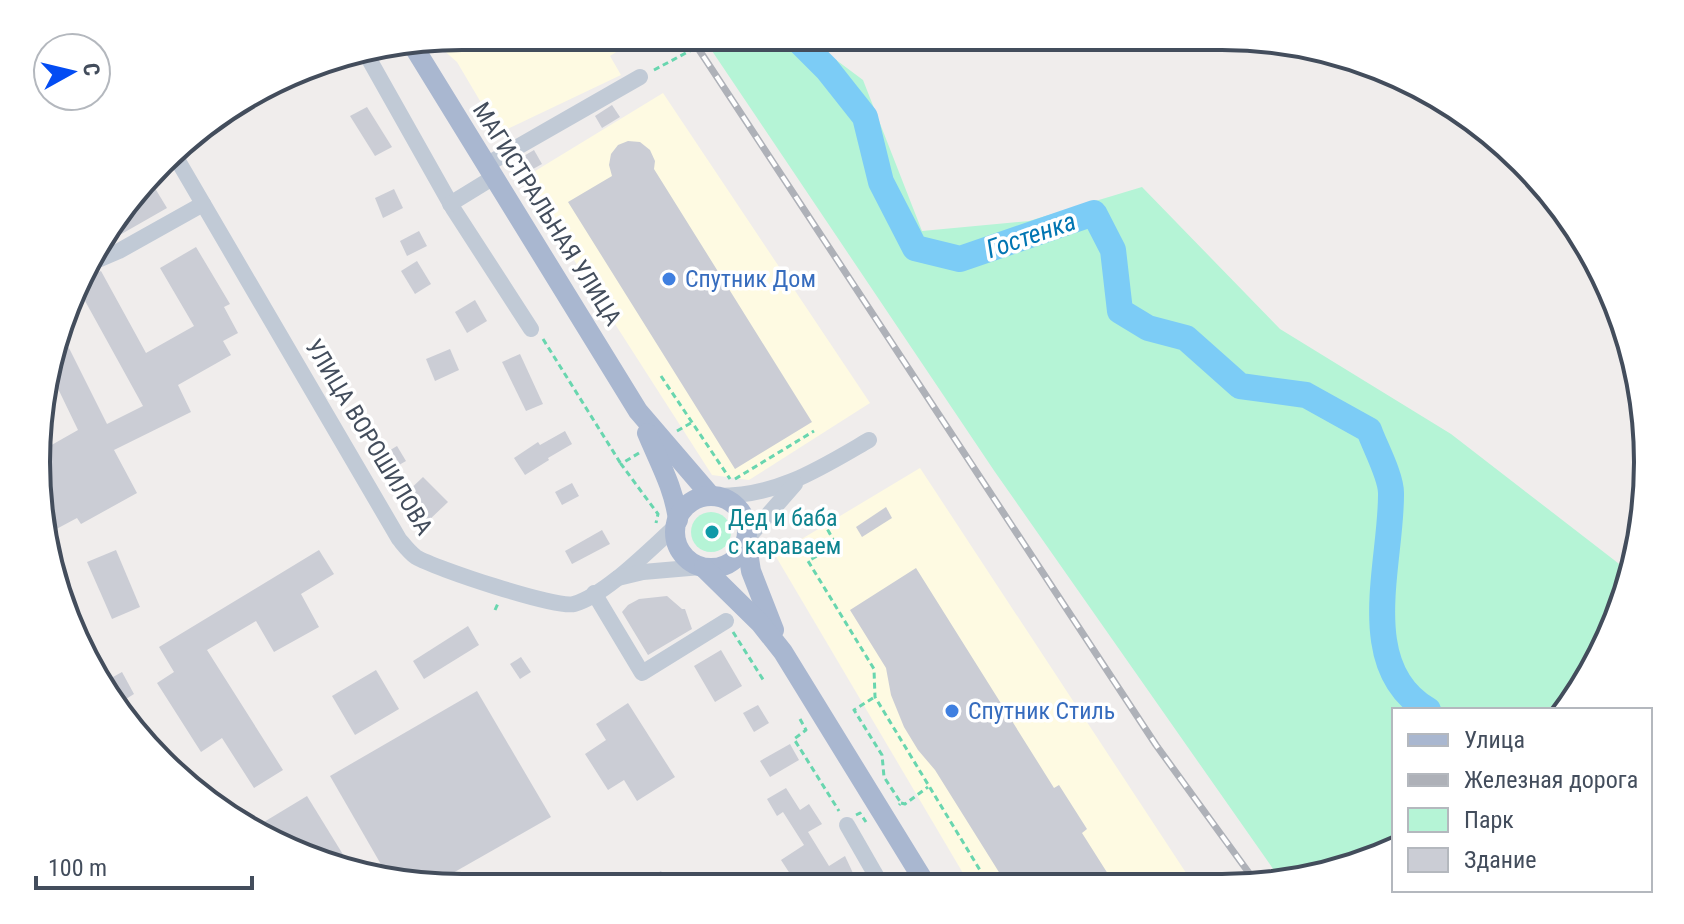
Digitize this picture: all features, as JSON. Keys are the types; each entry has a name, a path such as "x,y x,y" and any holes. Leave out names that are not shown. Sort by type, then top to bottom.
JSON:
{"main road":[{"name":"МАГИСТРАЛЬНАЯ УЛИЦА","path":"417,53 657,443 672,492 670,524 681,551 760,623 783,652 920,874"},
{"name":"МАГИСТРАЛЬНАЯ УЛИЦА","path":"657,443 715,496 732,502 742,513 747,527 746,553 783,652"},
{"path":"670,524 691,503 715,496"},
{"path":"702,568 719,568 733,561 743,550 746,540"}],"street":[{"path":"370,61 450,204 531,329"},
{"path":"450,204 490,171 640,77"},
{"name":"УЛИЦА ВОРОШИЛОВА","path":"179,163 404,547 416,557 435,565 554,604 569,605 616,579"},
{"path":"104,257 203,204"},
{"path":"715,496 759,494 799,480 869,440"},
{"path":"746,540 799,480"},
{"path":"616,579 670,524"},
{"path":"616,579 643,572 702,568"},
{"path":"594,593 642,673 726,621"},
{"path":"847,825 875,874"}],"path":[{"path":"640,77 691,50"},
{"path":"531,329 540,335 621,464 658,514 670,524"},
{"path":"661,376 731,482 814,431"},
{"path":"621,464 691,423"},
{"path":"818,512 836,545 808,561 874,669 875,697 982,874"},
{"path":"495,610 504,588"},
{"path":"726,621 764,681"},
{"path":"800,719 806,730 794,739 847,825"},
{"path":"901,803 905,804 929,786"}],"shaded area":[{"path":"619,50 610,56 621,75 499,133 457,62 444,51"},
{"path":"663,93 870,403 749,480 712,475 522,179"},
{"path":"920,468 1187,874 964,874 775,555"}],"green space":[{"path":"711,50 823,50 863,80 922,231 1029,221 1142,187 1280,329 1451,434 1621,565 1592,644 1553,708 1392,708 1392,838 1329,860 1274,870 995,472"},
{"path":"711,512 725,518 731,532 725,546 711,552 697,546 691,532 697,518"}],"building":[{"path":"612,105 620,117 602,128 595,116"},
{"path":"367,107 392,147 375,156 350,116"},
{"name":"Спутник Дом","path":"628,141 640,142 650,150 655,161 654,169 812,422 735,469 568,202 612,176 609,165 611,154 618,145"},
{"path":"534,150 542,164 524,174 517,160"},
{"path":"155,187 167,208 117,237"},
{"path":"394,189 403,208 383,218 375,198"},
{"path":"419,231 427,246 407,256 400,241"},
{"path":"196,247 230,304 224,307 238,333 223,341 231,355 178,385 191,412 114,450 137,493 81,524 77,518 56,529 51,489 51,446 78,430 57,387 67,345 107,424 143,406 84,298 96,273 101,271 146,353 194,326 160,268"},
{"path":"417,261 431,284 415,294 401,271"},
{"path":"475,300 487,321 467,333 455,312"},
{"path":"450,349 459,370 435,381 426,359"},
{"path":"520,354 543,404 526,411 502,362"},
{"path":"565,431 572,444 525,475 514,458 538,442 540,445"},
{"path":"397,446 406,461 385,473 377,458"},
{"path":"423,477 448,502 427,522 402,497"},
{"path":"572,483 579,496 562,505 555,492"},
{"path":"886,507 892,518 862,537 856,527"},
{"path":"602,530 610,544 572,564 565,551"},
{"path":"116,550 140,607 112,619 87,562"},
{"path":"319,550 334,574 301,594 319,627 274,652 256,621 207,650 283,770 254,788 222,738 201,752 157,683 174,672 159,647"},
{"name":"Спутник Стиль","path":"916,568 1054,788 1059,785 1087,829 1082,833 1108,874 1000,874 935,770 904,727 891,695 886,668 850,610"},
{"path":"667,596 685,609 692,629 648,655 622,612 639,599"},
{"path":"468,626 479,645 424,679 413,661"},
{"path":"721,650 742,686 715,702 694,666"},
{"path":"521,657 531,672 520,679 510,664"},
{"path":"376,670 399,709 355,735 332,696"},
{"path":"122,672 134,694 125,700 111,678"},
{"path":"477,691 551,817 452,874 382,866 330,776"},
{"path":"628,703 675,777 637,801 624,780 608,790 585,754 606,740 596,724"},
{"path":"758,705 769,723 754,732 743,713"},
{"path":"790,744 799,760 770,777 760,761"},
{"path":"786,788 800,810 809,804 822,824 808,832 829,866 845,856 853,874 790,874 781,860 804,845 783,812 777,816 767,799"},
{"path":"307,796 344,857 304,843 263,823"}],"waterway":[{"name":"Гостенка","path":"808,50 865,117 881,182 915,248 960,259 1094,213 1113,250 1120,311 1148,328 1186,338 1240,386 1306,395 1369,430 1386,470 1391,493 1382,611 1384,641 1391,668 1405,691 1426,708"}],"railway":[{"path":"699,50 1156,745 1249,873"}],"place":[{"name":"Спутник Дом","path":"669,279"},
{"name":"Дед и баба с караваем","path":"712,532"},
{"name":"Спутник Стиль","path":"952,711"}]}
